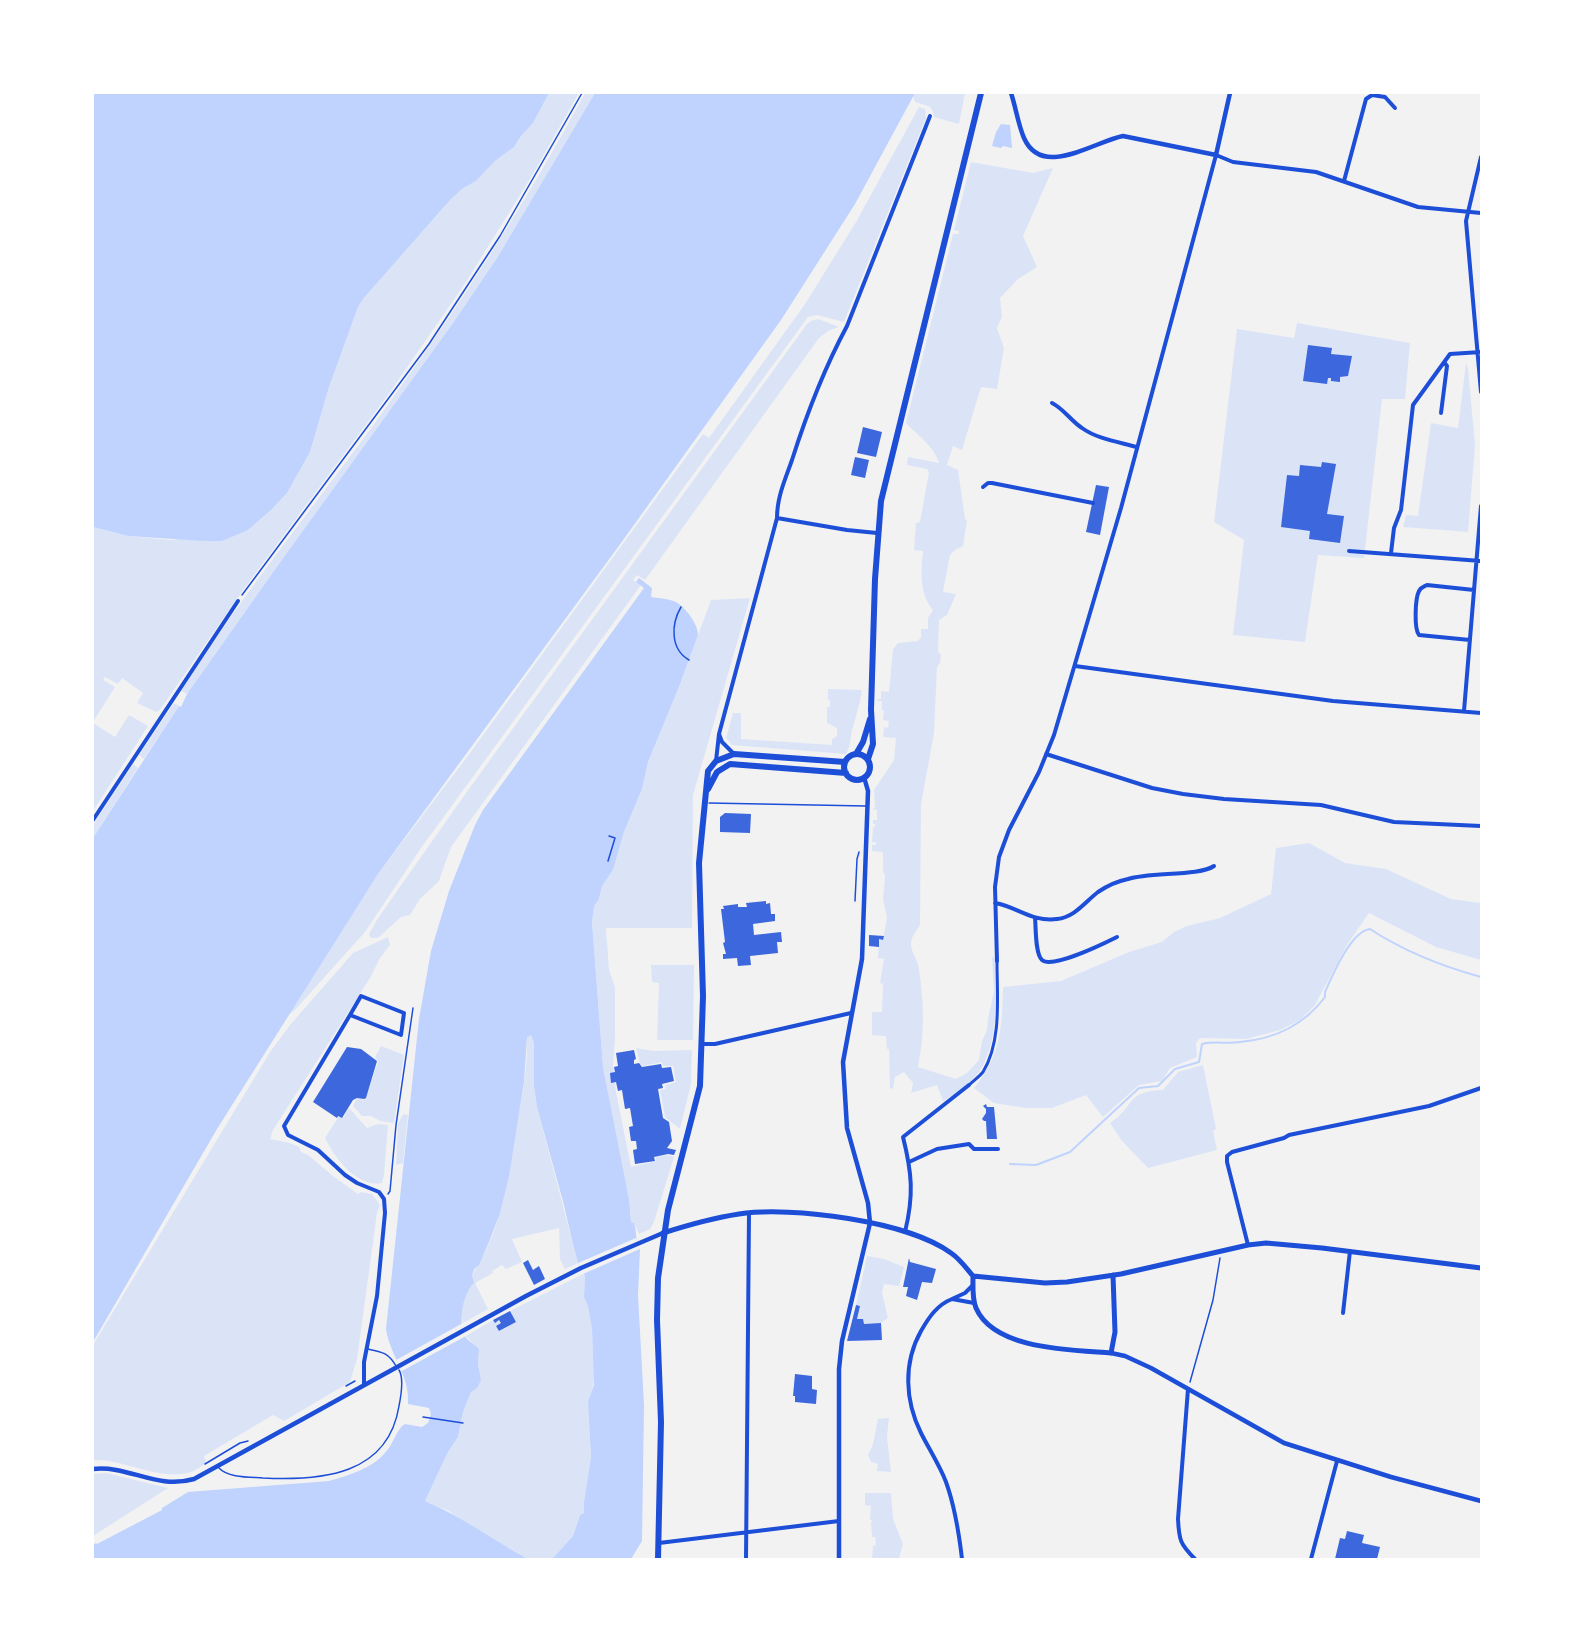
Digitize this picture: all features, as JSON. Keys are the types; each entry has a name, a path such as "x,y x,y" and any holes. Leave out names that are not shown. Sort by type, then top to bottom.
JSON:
{"main road":[{"path":"705,799 713,777 729,764 846,773 853,779 864,777 870,770 868,759 873,744 871,713 877,533 887,477 981,93"},
{"path":"856,754 871,713"},
{"path":"658,1559 661,1422 656,1300 663,1233 698,1097 703,1044 699,863 708,771 716,761 734,754 845,762"},
{"path":"846,773 845,762 851,755 860,754 868,759"},
{"path":"663,1233 749,1213 834,1216 870,1222 905,1232 950,1252 973,1276 1045,1283 1113,1275 1266,1243 1481,1268"},
{"path":"973,1276 974,1303 986,1323 996,1331 1014,1338 1056,1348 1111,1353 1115,1332 1113,1275"}],"street":[{"path":"1011,93 1026,143 1038,155 1046,158 1063,157 1124,136 1216,155 1233,162 1310,171 1418,207 1481,213"},
{"path":"905,1232 912,1180 903,1137 906,1132 982,1074 989,1056 998,1019 996,873 1004,841 1046,754 1075,666 1216,155 1230,93"},
{"path":"1344,181 1366,99 1372,95 1385,97 1395,108"},
{"path":"716,761 719,734 777,518 777,503 810,410 837,343 847,326 930,116"},
{"path":"1481,157 1467,212 1481,392"},
{"path":"1391,553 1394,528 1401,510 1413,405 1450,354 1454,352 1479,353"},
{"path":"1441,413 1447,366 1444,362"},
{"path":"1052,403 1089,432 1137,447"},
{"path":"982,487 992,483 1093,503"},
{"path":"1464,711 1474,590 1479,561 1481,506"},
{"path":"777,518 877,533"},
{"path":"1349,550 1479,561"},
{"path":"1470,640 1419,635 1415,627 1418,592 1422,588 1427,585 1474,590"},
{"path":"93,820 238,601"},
{"path":"1075,666 1333,701 1481,713"},
{"path":"719,734 722,742 734,754"},
{"path":"1046,754 1168,791 1224,799 1321,805 1394,822 1481,826"},
{"path":"839,1559 838,1390 842,1341 870,1222 868,1203 847,1128 843,1062 862,959 868,791 864,777"},
{"path":"995,903 1035,918 1056,920 1070,916 1103,889 1129,878 1159,873 1205,870 1214,866"},
{"path":"1035,918 1038,951 1044,962 1055,962 1118,937"},
{"path":"350,1015 401,1035 404,1013 361,996 284,1126 288,1135 318,1150 345,1175 378,1192 386,1205 377,1296 363,1373 364,1385"},
{"path":"703,1044 715,1044 851,1013"},
{"path":"1248,1245 1227,1156 1232,1152 1301,1132 1429,1106 1481,1088"},
{"path":"909,1162 937,1149 969,1144 974,1149 998,1149"},
{"path":"746,1559 749,1213"},
{"path":"93,1469 107,1469 169,1483 194,1479 218,1468 394,1368 581,1268 663,1233"},
{"path":"1343,1313 1350,1251"},
{"path":"962,1559 960,1536 945,1480 919,1430 911,1406 908,1386 909,1365 918,1337 941,1305 965,1293 973,1286"},
{"path":"952,1299 974,1303"},
{"path":"1111,1353 1135,1360 1284,1443 1391,1478 1481,1501"},
{"path":"1188,1389 1178,1498 1178,1529 1182,1546 1195,1559"},
{"path":"1311,1559 1337,1461"},
{"path":"658,1543 839,1521"}],"lane":[{"path":"705,799 716,803 867,806"},
{"path":"218,1468 224,1472 254,1477 318,1477 356,1466 377,1453 386,1443 394,1425 400,1401 402,1374 392,1357 367,1349"}],"path":[{"path":"238,601 429,344 500,236 582,93"},
{"path":"681,607 677,613 675,643 680,653 689,660"},
{"path":"608,861 615,838 609,836"},
{"path":"855,901 859,851"},
{"path":"387,1194 390,1191 396,1125 413,1008"},
{"path":"1188,1389 1213,1300 1220,1265 1220,1251"},
{"path":"345,1387 355,1381 364,1385"},
{"path":"423,1417 463,1423"},
{"path":"203,1467 240,1443 255,1439"}],"shaded area":[{"path":"549,93 579,93 530,179 466,282 388,395 246,586 159,711 156,712 137,703 143,693 122,678 118,684 105,677 103,680 115,687 93,722 93,527 128,536 172,540 248,530 271,510 287,493 310,452 329,387 363,299 451,199 476,181 495,161 514,147 533,123"},
{"path":"585,93 595,93 497,258 453,323 187,694 181,691 232,615 367,433 445,323 518,210"},
{"path":"915,93 965,93 959,124 934,117 930,108 915,102 913,96"},
{"path":"919,107 925,109 926,118 844,322 817,315 808,317 421,848 365,932 287,1016 378,874 470,753 703,434 709,438 805,304 856,222"},
{"path":"971,162 1033,173 1053,168 1023,236 1037,267 1018,279 1000,298 1002,317 997,328 1004,348 997,389 981,387 962,450 953,446 947,465 958,470 967,520 963,546 950,555 943,592 956,594 947,615 939,620 938,651 941,655 937,667 934,733 921,804 920,925 911,942 919,969 923,1007 922,1041 918,1067 956,1079 967,1073 979,1060 994,991 992,957 995,958 996,1001 993,1032 986,1060 972,1081 943,1101 937,1085 911,1093 913,1083 904,1072 895,1077 893,1088 890,1089 889,1049 887,1049 886,1036 872,1035 872,1012 882,1012 883,984 880,983 884,959 878,958 879,939 883,940 887,917 883,900 885,876 883,852 872,851 872,845 876,845 876,842 872,842 873,827 875,827 873,820 877,820 877,810 873,809 875,807 874,790 894,760 896,738 883,737 884,727 888,728 889,721 883,720 882,701 877,701 877,699 881,699 881,691 889,692 893,649 898,643 918,641 921,637 921,629 928,629 928,618 933,610 923,589 923,551 914,550 916,523 920,522 929,472 927,469 907,465 908,457 939,463 930,446 906,423 953,234 959,234 959,231 954,230"},
{"path":"818,319 839,327 819,338 645,580 637,575 633,580 641,585 451,847 439,881 420,899 410,915 401,917 378,938 371,938 369,934 378,918 466,793 807,324"},
{"path":"1297,323 1410,343 1405,399 1382,399 1364,558 1318,555 1305,642 1233,635 1244,540 1214,522 1237,329 1294,338"},
{"path":"1466,363 1475,445 1468,532 1403,527 1406,515 1418,516 1431,423 1458,428"},
{"path":"750,598 693,795 692,928 606,928 609,970 615,987 613,1064 616,1092 631,1167 656,1161 656,1157 668,1155 674,1157 654,1222 650,1229 639,1234 634,1223 631,1222 629,1199 603,1067 592,922 594,906 599,899 602,886 613,870 624,832 642,789 648,762 711,600"},
{"path":"828,689 862,690 846,754 732,745 726,738 733,713 741,713 741,739 832,745 832,739 837,736 837,728 827,723 827,707 830,707"},
{"path":"174,703 179,706 144,759 139,755"},
{"path":"129,715 148,726 93,811 93,723 115,737"},
{"path":"133,764 138,768 93,838 93,825"},
{"path":"1309,843 1345,863 1386,869 1451,899 1481,903 1481,960 1436,947 1369,913 1347,945 1315,1005 1300,1020 1280,1030 1246,1039 1200,1038 1196,1043 1197,1057 1170,1068 1162,1081 1139,1085 1103,1117 1086,1095 1052,1108 1026,1108 994,1103 974,1088 995,1053 1001,1028 1003,987 1061,981 1129,952 1162,942 1174,932 1187,926 1220,918 1271,894 1276,848"},
{"path":"388,937 390,945 273,1130 270,1139 299,1147 301,1152 358,1194 361,1192 372,1194 380,1205 357,1359 350,1382 284,1421 273,1415 204,1456 206,1462 195,1470 182,1474 167,1474 93,1460 93,1345 270,1052 290,1025 353,953"},
{"path":"651,965 694,965 693,1040 657,1040 659,983 652,982"},
{"path":"529,1035 534,1043 534,1086 537,1107 578,1263 565,1269 560,1259 559,1228 512,1239 522,1262 506,1269 502,1265 475,1283 488,1309 463,1323 462,1303 465,1293 488,1246 501,1208 523,1090"},
{"path":"381,1046 404,1055 394,1123 380,1121 371,1116 362,1116 353,1106 357,1098 364,1100 367,1095 378,1061 375,1057"},
{"path":"636,1048 653,1051 692,1050 691,1084 680,1129 665,1117 660,1090 666,1089 665,1085 676,1082 673,1066 663,1066 662,1062 644,1066 640,1064"},
{"path":"1203,1065 1216,1129 1213,1131 1217,1150 1148,1168 1122,1141 1110,1123 1136,1096 1163,1090 1178,1072"},
{"path":"349,1108 367,1128 378,1124 388,1125 382,1183 364,1181 355,1176 340,1162 325,1138 339,1116 343,1118"},
{"path":"403,1114 408,1115 403,1163 396,1165 398,1124"},
{"path":"867,1256 884,1259 904,1267 899,1286 884,1284 882,1293 888,1318 881,1323 864,1324 863,1319 857,1319 860,1307 856,1305"},
{"path":"583,1274 585,1276 584,1297 592,1329 594,1377 588,1402 591,1457 584,1513 580,1515 573,1536 552,1559 528,1559 449,1511 425,1501 448,1452 458,1437 463,1412 471,1392 481,1380 478,1364 479,1349 466,1336 493,1320 495,1322 499,1320 501,1323 496,1326 500,1331 516,1322 510,1311"},
{"path":"889,1418 887,1437 891,1472 877,1471 878,1464 871,1462 868,1455 873,1444 878,1419"},
{"path":"106,1473 168,1488 93,1536 93,1474"},
{"path":"865,1493 891,1493 893,1519 903,1544 899,1559 872,1559 873,1546 876,1545 875,1537 872,1537 871,1506 865,1505"}],"water":[{"path":"93,93 549,93 533,123 514,147 495,161 476,181 451,199 363,299 329,387 310,452 287,493 248,530 222,541 128,536 93,527"},
{"path":"595,93 915,93 855,204 781,320 378,874 217,1129 93,1342 93,838 179,706 181,707 187,694 453,323 497,258"},
{"path":"1001,124 1010,125 1012,148 992,146"},
{"path":"639,578 652,588 651,597 676,602 684,608 694,621 698,635 648,762 642,789 624,832 613,870 602,886 599,899 594,906 592,922 603,1067 629,1199 631,1222 634,1223 640,1249 638,1295 644,1405 642,1541 631,1559 552,1559 573,1536 580,1515 584,1513 591,1457 588,1402 594,1385 592,1329 584,1297 585,1276 578,1263 537,1107 534,1086 534,1043 531,1035 527,1037 524,1082 509,1176 500,1213 479,1265 474,1269 472,1276 474,1283 466,1294 462,1310 464,1333 467,1339 479,1349 478,1364 481,1380 477,1388 471,1392 463,1412 458,1437 448,1452 425,1501 528,1559 93,1559 93,1545 162,1510 188,1492 336,1479 359,1471 379,1459 405,1424 422,1427 428,1423 431,1414 429,1408 408,1404 406,1384 386,1329 419,1019 431,951 449,891 483,810 644,588 636,582"}],"pier":[{"path":"636,1238 640,1249 583,1274 578,1263"},
{"path":"463,1323 466,1336 402,1371 396,1360"}],"building":[{"path":"1308,345 1332,348 1331,354 1352,356 1348,376 1340,377 1340,382 1331,381 1331,378 1328,378 1327,384 1303,381"},
{"path":"863,427 882,432 876,457 857,453"},
{"path":"855,457 869,460 865,478 851,475"},
{"path":"1322,462 1336,464 1327,514 1344,516 1340,543 1309,539 1310,531 1281,527 1287,475 1299,476 1300,465 1321,467"},
{"path":"1096,485 1109,487 1100,535 1086,532"},
{"path":"725,813 751,814 750,833 720,832 720,817"},
{"path":"766,901 766,904 770,903 771,914 775,914 775,921 753,924 754,935 781,932 782,942 777,942 778,953 750,956 751,965 738,966 737,958 723,959 723,954 726,954 723,943 725,942 721,909 724,909 723,906 738,904 738,907 747,907 746,903"},
{"path":"869,935 884,936 883,940 879,939 879,947 869,946"},
{"path":"347,1047 361,1049 377,1061 366,1098 353,1100 342,1118 338,1116 337,1118 313,1102"},
{"path":"634,1050 636,1059 634,1064 639,1063 642,1067 661,1064 662,1068 671,1067 674,1081 662,1084 663,1088 658,1089 663,1118 669,1122 672,1141 667,1148 676,1150 674,1155 654,1157 655,1161 635,1164 633,1150 637,1149 636,1141 631,1141 629,1127 633,1126 630,1108 625,1109 622,1090 618,1091 616,1082 611,1083 610,1073 615,1072 614,1067 618,1066 616,1053"},
{"path":"986,1104 987,1107 994,1107 997,1139 987,1139 986,1121 982,1119 986,1113 983,1106"},
{"path":"909,1258 910,1262 936,1269 932,1283 922,1282 917,1300 906,1296 908,1287 903,1287"},
{"path":"528,1260 533,1270 539,1266 545,1279 534,1285 523,1263"},
{"path":"856,1305 860,1306 857,1319 863,1319 864,1324 881,1323 882,1340 847,1341"},
{"path":"510,1311 516,1322 499,1331 496,1326 501,1323 499,1320 495,1323 493,1320"},
{"path":"795,1374 812,1376 812,1389 817,1390 816,1404 795,1402 795,1396 793,1396"},
{"path":"1347,1531 1364,1535 1362,1543 1380,1547 1377,1559 1335,1559 1340,1538 1345,1539"}],"waterway":[{"path":"1010,1164 1036,1165 1070,1152 1139,1088 1158,1086 1175,1069 1199,1062 1202,1044 1235,1043 1265,1038 1298,1023 1325,997 1332,976 1349,946 1356,937 1370,929 1424,958 1481,977"}]}
